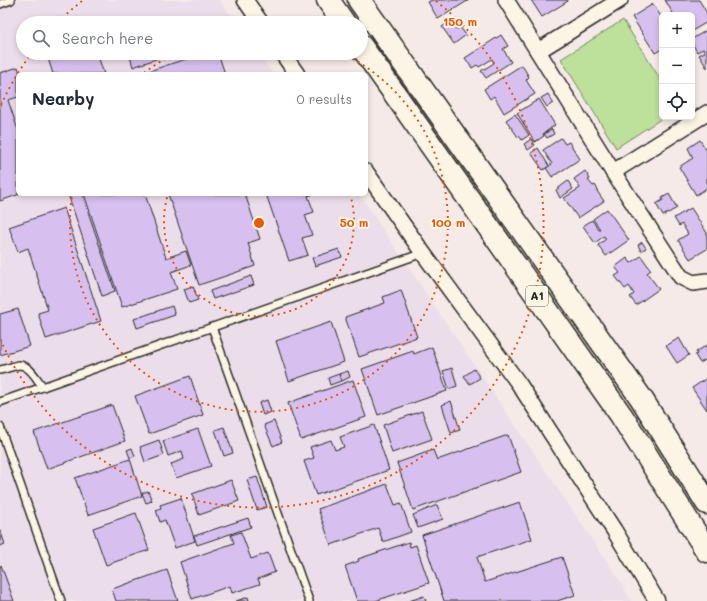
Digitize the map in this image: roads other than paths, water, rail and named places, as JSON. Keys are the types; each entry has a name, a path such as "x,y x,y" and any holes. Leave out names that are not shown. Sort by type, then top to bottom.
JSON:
{"highway":[{"path":"328,0 339,16"},
{"name":"A1","path":"360,0 641,398 707,503"},
{"name":"A1","path":"368,56 621,415 707,551"}],"street":[{"path":"245,0 256,16"},
{"path":"506,0 613,172 681,277 693,283 707,282"},
{"path":"538,51 620,0"},
{"path":"287,60 296,72"},
{"path":"613,172 707,113"},
{"path":"368,175 519,384 614,530 657,601"}],"lane":[{"path":"0,4 11,0"},
{"path":"0,402 423,253"},
{"path":"212,327 309,601"},
{"path":"0,370 20,365 24,366 29,369 43,387"},
{"path":"0,427 61,601"}]}
